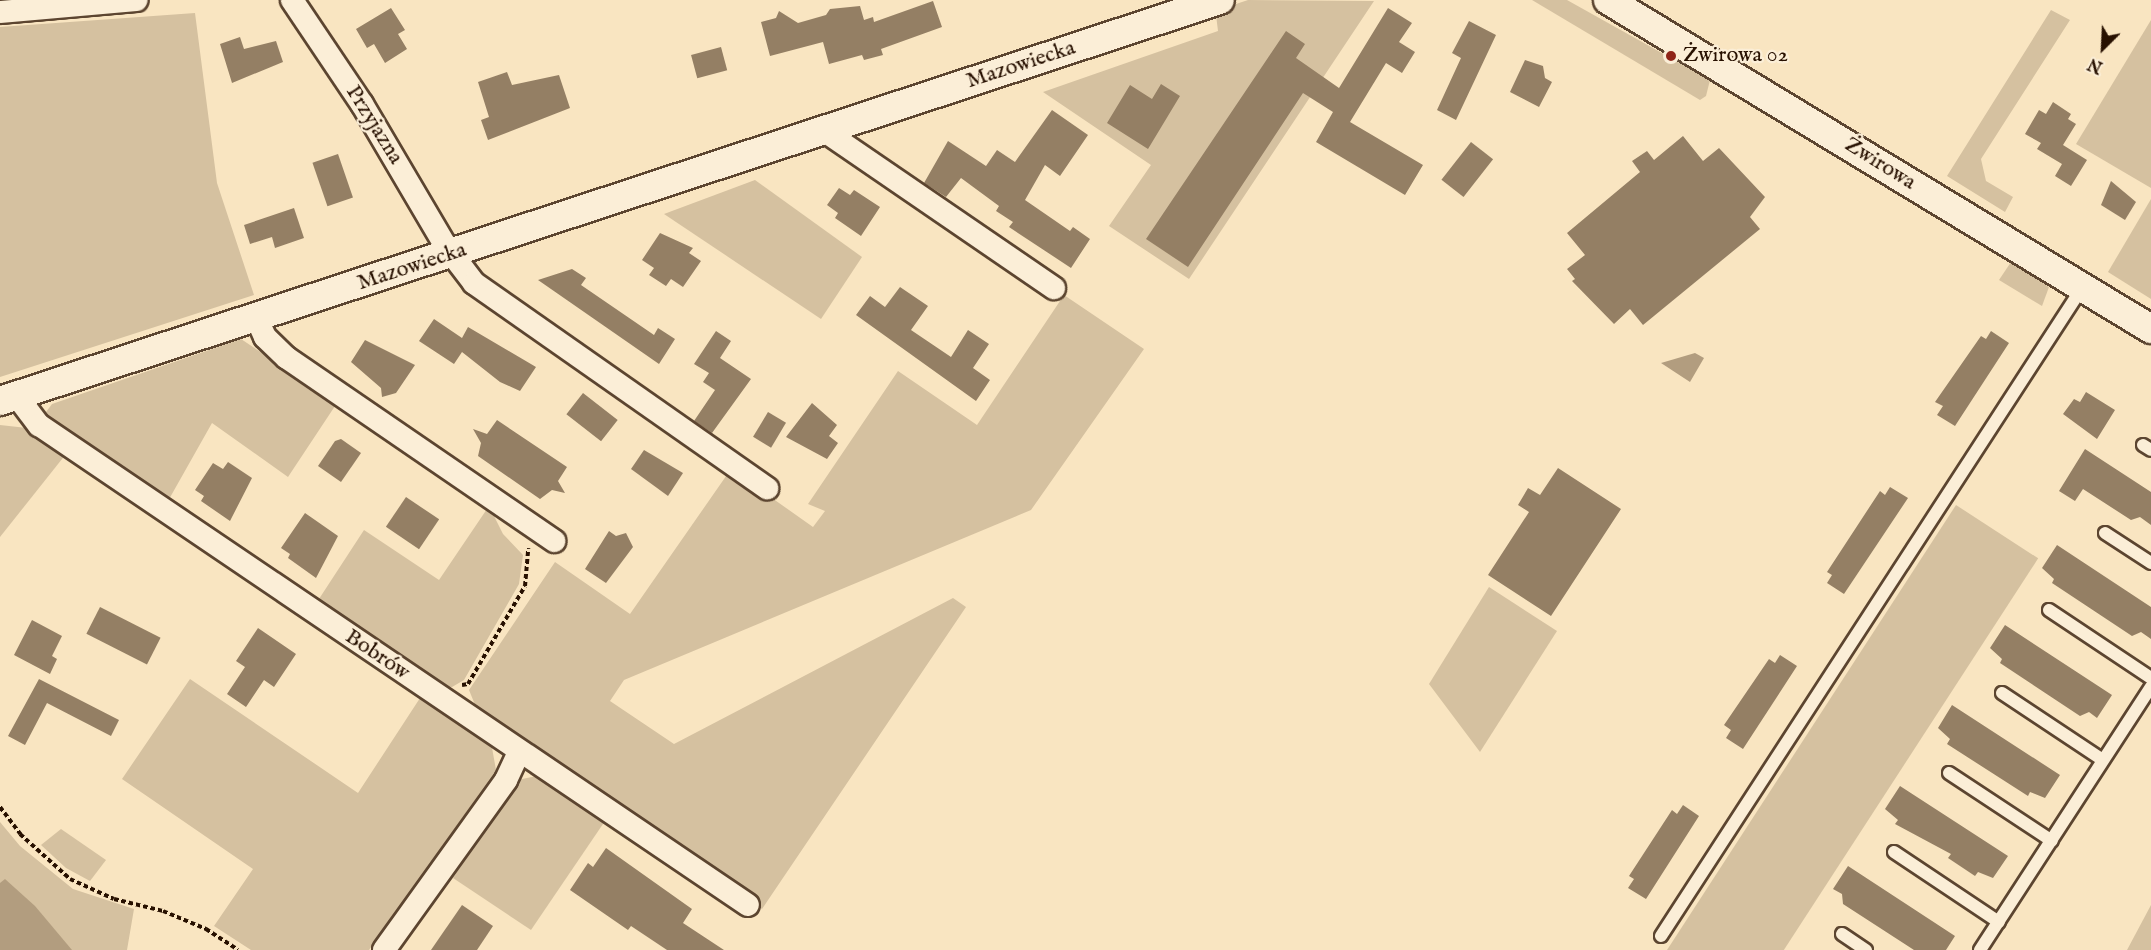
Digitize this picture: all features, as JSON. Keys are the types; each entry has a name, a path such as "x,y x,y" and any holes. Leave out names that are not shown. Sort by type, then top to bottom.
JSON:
{"street":[{"path":"0,12 136,0"},
{"name":"Przyjazna","path":"292,0 362,104 451,254 481,289 767,488"},
{"name":"Mazowiecka","path":"8,398 257,319 1220,0"},
{"name":"Żwirowa","path":"1608,0 2151,329"},
{"path":"823,130 1054,288"},
{"path":"257,319 274,348 554,541"},
{"name":"Bobrów","path":"8,398 39,424 519,752 748,905"},
{"path":"384,950 506,780 519,752"}],"lane":[{"path":"1661,936 2082,287"},
{"path":"2105,533 2151,563"},
{"path":"2049,610 2151,678"},
{"path":"1980,950 2151,687"},
{"path":"2002,693 2103,760"},
{"path":"1949,774 2052,841"},
{"path":"1894,852 1999,922"},
{"path":"1842,934 1866,950"}],"path":[{"path":"432,692 468,684 525,586 529,551 509,510"},
{"path":"0,807 20,834 70,879 114,899 163,910 206,929 237,950"}],"shaded area":[{"path":"1248,0 1374,1 1189,279 1109,226 1151,165 1043,92 1218,31 1216,15 1221,9"},
{"path":"1532,0 1567,0 1710,80 1706,96 1700,100"},
{"path":"2051,10 2070,20 1981,159 1986,181 2013,197 2005,212 1947,176"},
{"path":"195,13 217,183 254,295 0,377 0,27"},
{"path":"2151,20 2151,188 2076,144"},
{"path":"755,180 862,257 821,319 664,214"},
{"path":"2151,199 2151,299 2108,272"},
{"path":"2011,262 2049,287 2042,306 1999,280"},
{"path":"1064,295 1144,349 1031,510 624,680 610,701 674,744 953,598 966,607 762,909 480,717 469,690 555,562 630,614 731,469 813,527 825,511 808,504 898,371 977,425"},
{"path":"241,339 337,403 288,477 212,423 168,501 50,421 46,412 52,404"},
{"path":"1695,353 1704,358 1690,382 1661,363"},
{"path":"0,425 27,428 66,454 0,537"},
{"path":"1956,505 2038,558 1784,950 1667,950"},
{"path":"489,506 503,534 523,555 519,584 464,680 452,687 437,686 317,602 364,530 439,580"},
{"path":"1489,587 1557,631 1480,752 1429,684"},
{"path":"190,679 358,793 422,695 491,742 496,770 369,950 251,950 214,926 253,869 122,779"},
{"path":"537,776 605,821 531,930 453,878 517,780"},
{"path":"0,822 20,846 73,889 134,909 127,950 0,950"},
{"path":"61,829 106,860 90,881 66,868 41,845"},
{"path":"5,879 35,906 72,950 0,950 0,883"},
{"path":"2151,905 2151,950 2127,950"}],"building":[{"path":"933,1 942,27 881,49 883,55 864,60 862,55 829,64 823,42 770,56 761,22 776,18 779,11 798,23 826,15 830,9 860,6 864,20 873,17 874,22"},
{"path":"391,8 405,30 398,34 407,49 385,63 374,44 367,48 356,29"},
{"path":"1388,8 1412,23 1399,42 1415,52 1402,73 1386,63 1350,122 1423,165 1405,195 1316,142 1333,112 1303,93 1188,267 1146,239 1286,31 1305,44 1296,58 1339,88"},
{"path":"1469,21 1496,35 1456,120 1437,110 1461,58 1452,53"},
{"path":"240,37 244,49 276,41 283,62 232,83 220,44"},
{"path":"721,47 727,70 697,78 691,55"},
{"path":"1525,60 1543,66 1545,78 1552,82 1539,107 1510,92"},
{"path":"507,72 512,85 559,75 570,108 488,140 481,120 489,117 478,82"},
{"path":"1161,84 1180,96 1148,149 1107,123 1130,85 1152,99"},
{"path":"2053,102 2071,114 2068,119 2076,124 2063,145 2087,160 2071,186 2055,176 2062,164 2037,149 2041,143 2025,134 2039,110 2046,114"},
{"path":"1052,110 1088,135 1060,176 1045,165 1025,200 1070,231 1073,227 1090,239 1071,268 1009,227 1013,222 996,211 999,206 961,178 946,197 924,183 948,141 986,166 997,150 1015,162"},
{"path":"1683,136 1703,161 1719,148 1765,197 1750,217 1760,229 1643,325 1630,309 1614,324 1572,281 1575,279 1567,269 1585,255 1567,233 1640,172 1632,161 1647,151 1654,160"},
{"path":"1471,142 1493,159 1464,197 1441,180"},
{"path":"338,154 353,197 327,206 312,163"},
{"path":"2111,181 2136,202 2125,220 2101,205"},
{"path":"839,188 850,195 854,190 880,207 861,236 835,218 838,213 827,205"},
{"path":"294,208 304,238 275,248 272,237 250,244 244,225"},
{"path":"660,233 693,248 689,253 701,261 683,287 671,279 666,286 649,275 654,268 642,260"},
{"path":"572,269 586,278 581,285 654,335 658,328 675,339 659,364 538,280"},
{"path":"900,287 928,306 911,330 951,357 968,330 989,344 973,368 990,380 976,401 856,315 870,296 885,307"},
{"path":"434,319 462,338 468,327 536,367 520,391 500,382 462,352 454,364 419,341"},
{"path":"716,331 731,341 720,358 751,379 712,433 694,421 715,390 703,382 709,373 694,364"},
{"path":"1991,331 2009,343 1955,426 1937,415 1943,406 1935,402 1981,336 1986,339"},
{"path":"365,340 415,365 396,393 382,397 381,388 351,362"},
{"path":"2086,392 2115,410 2097,439 2063,414 2074,399 2080,402"},
{"path":"583,393 618,420 601,441 566,414"},
{"path":"812,403 837,425 829,436 838,443 827,459 786,437"},
{"path":"768,412 786,423 771,448 753,437"},
{"path":"497,420 567,467 558,481 565,493 552,490 540,499 478,456 481,443 473,429 487,434"},
{"path":"341,439 361,453 341,482 318,466 335,441"},
{"path":"2085,449 2151,492 2151,525 2140,517 2131,520 2083,489 2075,501 2059,491"},
{"path":"644,450 683,473 668,496 631,469"},
{"path":"228,462 252,478 230,521 201,501 204,496 195,490 213,463 223,469"},
{"path":"1558,468 1621,509 1551,616 1488,575 1529,512 1518,505 1528,488 1540,495"},
{"path":"1890,487 1908,498 1844,594 1827,583 1832,575 1827,572 1880,491 1885,495"},
{"path":"406,497 439,519 419,549 386,527"},
{"path":"305,513 338,536 316,578 288,558 290,554 281,548"},
{"path":"609,531 616,536 626,533 633,547 606,583 585,569"},
{"path":"2057,545 2151,607 2151,639 2141,632 2132,636 2052,583 2054,579 2042,568"},
{"path":"100,607 161,638 147,665 86,634"},
{"path":"32,620 62,636 52,656 57,659 50,674 14,655"},
{"path":"2005,625 2112,695 2097,718 2089,712 2080,716 2000,663 2002,659 1990,648"},
{"path":"258,628 296,654 274,687 264,680 246,707 227,694 245,667 236,661"},
{"path":"1780,655 1797,666 1743,749 1726,738 1731,730 1724,725 1769,659 1775,663"},
{"path":"39,679 119,720 111,736 47,703 25,745 8,736"},
{"path":"1952,705 2060,775 2045,798 2030,792 2028,796 1947,744 1950,739 1938,728"},
{"path":"1900,786 2008,856 1993,878 1978,872 1975,876 1948,858 1951,854 1895,824 1898,820 1885,809"},
{"path":"1683,805 1699,816 1646,899 1628,888 1634,879 1629,876 1672,810 1677,814"},
{"path":"606,848 692,909 683,923 724,950 667,950 631,926 628,930 570,890 588,863 593,867"},
{"path":"1848,866 1955,936 1946,950 1914,950 1843,904 1842,894 1833,889"},
{"path":"462,905 493,926 477,950 431,950"}],"place":[{"name":"Żwirowa 02","path":"1671,56"}]}
